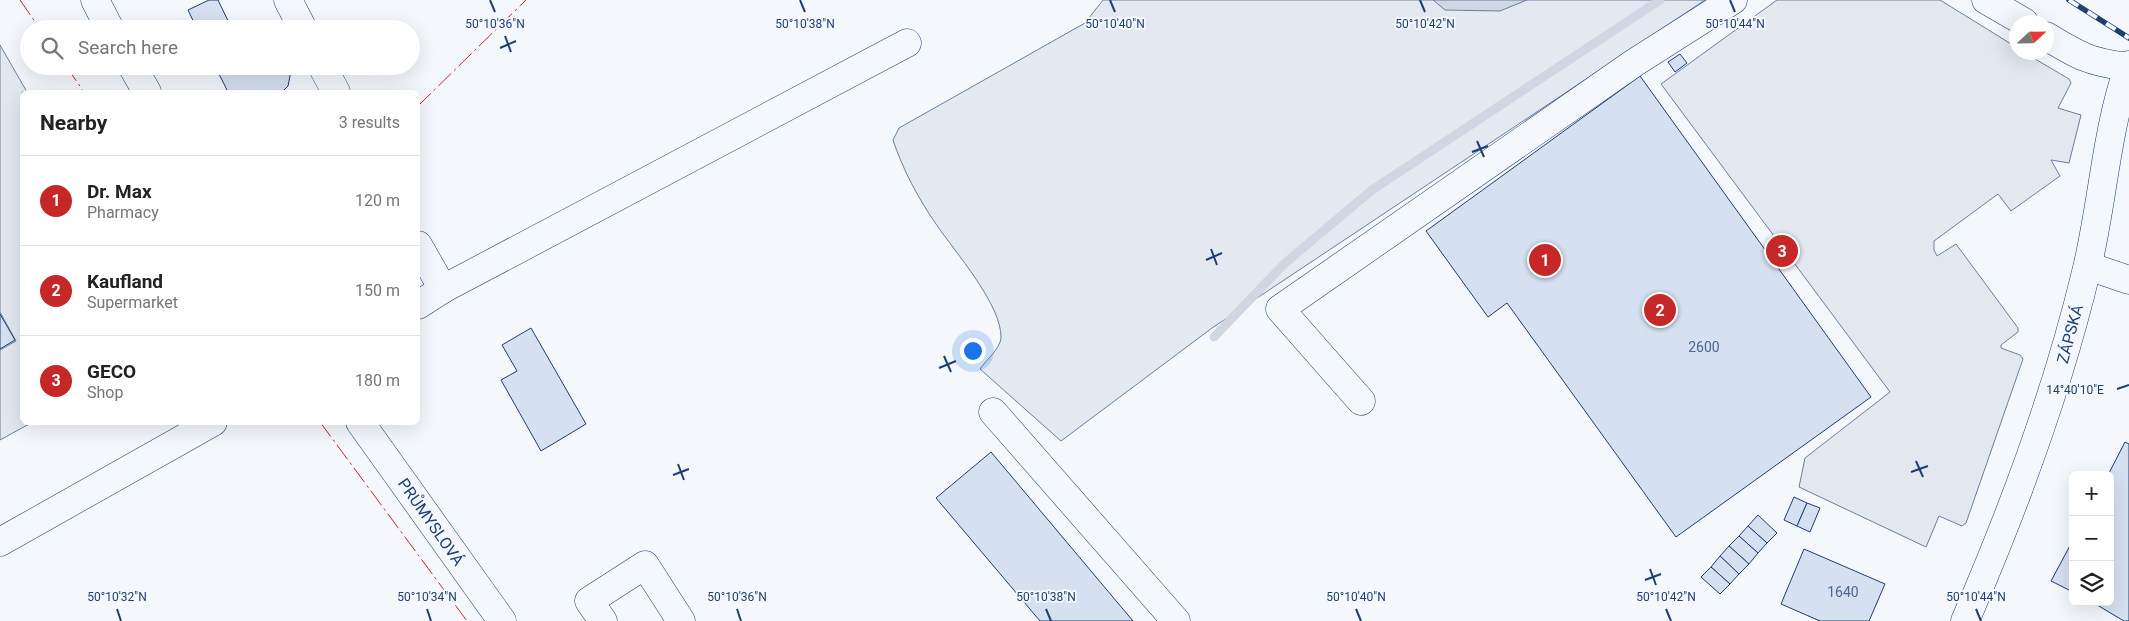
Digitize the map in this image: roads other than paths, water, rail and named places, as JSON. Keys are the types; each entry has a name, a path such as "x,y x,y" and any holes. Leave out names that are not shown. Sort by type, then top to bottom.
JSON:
{"street":[{"path":"95,0 105,20"},
{"path":"288,0 298,20"},
{"path":"1362,401 1280,309 1634,63 1733,0"},
{"path":"1986,0 2012,15"},
{"path":"2054,41 2083,58 2099,64 2129,66"},
{"path":"420,304 443,289 907,43"},
{"name":"ZÁPSKÁ","path":"1965,621 2019,490 2043,425 2070,334 2088,266 2114,122 2129,66"},
{"path":"137,75 146,90"},
{"path":"327,75 335,90"},
{"path":"420,249 443,289"},
{"path":"2088,266 2129,280"},
{"path":"993,412 1176,621"},
{"path":"0,542 208,425"},
{"name":"PRŮMYSLOVÁ","path":"362,425 502,621"},
{"path":"603,621 589,601 646,565 681,621"}],"waterway":[{"path":"1214,337 1284,264 1372,190 1660,0"}],"railway":[{"path":"2069,0 2129,38"}],"place":[{"name":"GECO","path":"1782,251"},
{"name":"Dr. Max","path":"1545,260"},
{"name":"Kaufland","path":"1660,310"}]}
